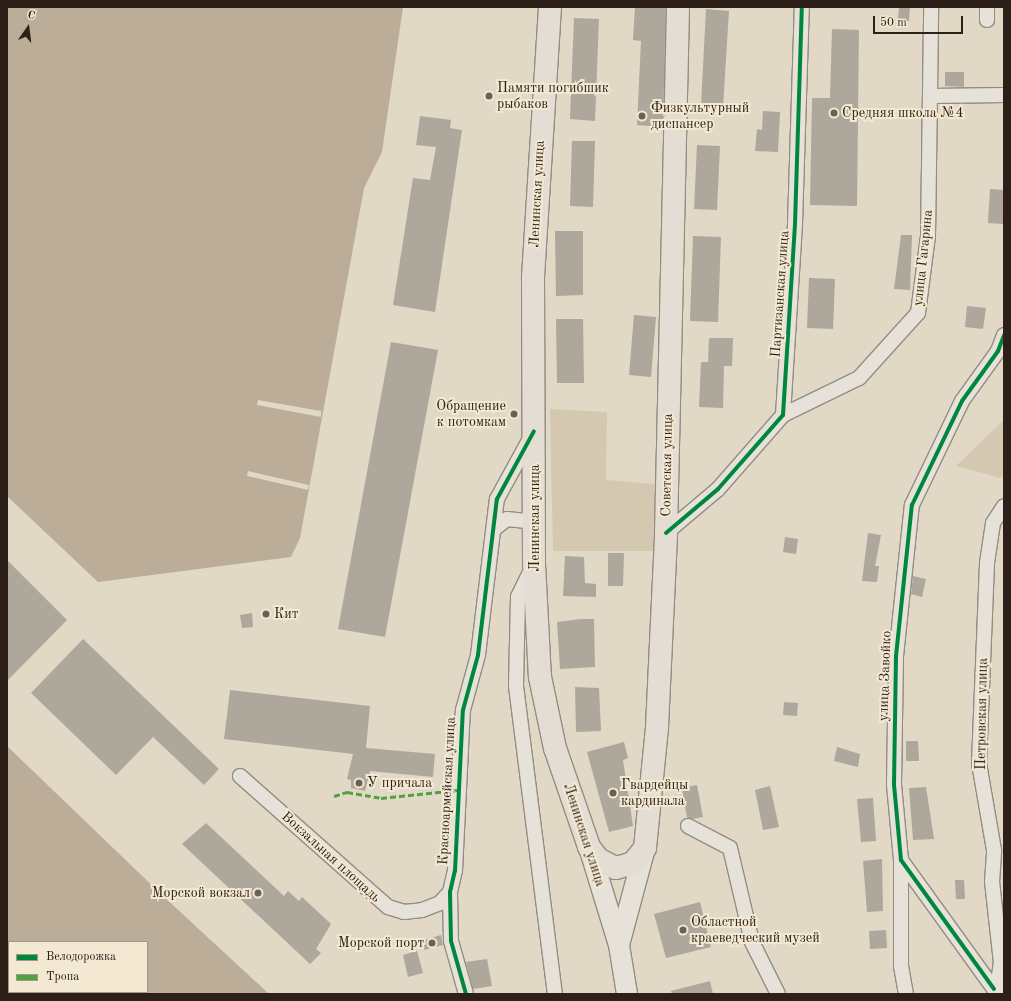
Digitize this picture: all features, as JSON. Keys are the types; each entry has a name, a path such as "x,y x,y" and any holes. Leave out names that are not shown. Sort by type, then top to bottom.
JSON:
{"main road":[{"name":"Ленинская улица","path":"550,7 534,221 534,564 540,677 546,712 619,946 627,994"},
{"name":"Советская улица","path":"645,848 657,727 666,533 678,7"},
{"path":"589,847 598,859 616,868 633,863 645,848"},
{"name":"Ленинская улица","path":"619,946 645,848"}],"street":[{"name":"Партизанская улица","path":"783,415 795,224 802,7"},
{"name":"улица Гагарина","path":"783,415 859,378 918,313 928,236 931,7"},
{"path":"931,96 1004,95"},
{"name":"улица Завойко","path":"906,994 901,966 901,860 894,784 896,656 912,505 962,401 998,351 1004,335"},
{"path":"666,533 718,489 783,415"},
{"name":"Красноармейская улица","path":"466,994 451,941 450,892 455,871 463,710 478,655 497,499 534,431"},
{"name":"Петровская улица","path":"995,991 1001,963 992,882 999,848 979,763 987,563 993,522 1004,506"},
{"path":"494,529 507,519 534,522"},
{"path":"534,564 518,597 516,686 555,994"},
{"name":"Вокзальная площадь","path":"240,776 388,907 408,912 428,909 450,892"},
{"path":"688,826 730,848 752,942 778,994"},
{"path":"901,860 995,991"}],"shaded area":[{"path":"7,7 403,7 382,152 364,188 300,538 291,557 98,582 7,496"},
{"path":"550,409 607,412 606,480 655,484 654,551 553,551"},
{"path":"1004,420 1004,475 1000,478 956,466"},
{"path":"7,746 162,895 269,994 7,994"}],"pier":[{"path":"258,400 321,411 321,417 257,405"},
{"path":"248,471 309,485 308,490 247,476"}],"building":[{"path":"635,7 666,7 663,127 637,125 641,41 633,40"},
{"path":"899,7 910,7 909,21 898,20"},
{"path":"706,9 729,11 723,107 701,106"},
{"path":"574,18 599,19 595,121 570,119"},
{"name":"Средняя школа №4","path":"832,29 859,30 857,206 810,205 812,98 830,98"},
{"path":"945,72 964,72 964,87 945,86"},
{"path":"763,111 780,112 778,152 755,151 757,129 762,130"},
{"path":"420,116 451,120 450,128 462,130 435,312 393,305 413,178 430,180 436,147 416,145"},
{"path":"572,141 595,141 593,207 570,206"},
{"path":"697,145 720,146 717,210 694,209"},
{"path":"990,189 1004,190 1004,224 988,223"},
{"path":"555,231 583,231 583,295 556,296"},
{"path":"901,235 912,235 910,290 894,289"},
{"path":"693,236 721,237 718,322 690,321"},
{"path":"809,278 835,279 833,329 807,328"},
{"path":"967,306 986,308 983,329 965,327"},
{"path":"634,315 656,317 651,377 629,375"},
{"path":"556,319 583,319 584,383 557,383"},
{"path":"709,338 733,338 732,366 724,366 723,408 699,407 701,362 708,362"},
{"path":"391,342 438,350 385,637 338,629"},
{"path":"868,533 881,535 875,566 879,566 877,582 862,581"},
{"path":"785,537 798,539 796,554 783,552"},
{"path":"608,553 624,553 623,586 608,586"},
{"path":"565,556 584,557 585,583 596,584 596,597 563,596"},
{"path":"7,560 67,620 7,681"},
{"path":"913,576 926,579 922,597 911,594"},
{"path":"252,613 253,627 242,628 240,615"},
{"path":"594,619 595,667 560,669 557,622"},
{"path":"83,639 219,769 204,785 153,737 116,775 31,693"},
{"path":"575,687 599,688 601,731 576,732"},
{"path":"230,690 370,706 366,748 435,754 433,777 370,771 365,791 351,788 351,780 347,779 353,754 224,739"},
{"path":"784,702 798,703 797,716 783,715"},
{"path":"906,741 918,741 919,761 906,761"},
{"name":"Гвардейцы кардинала","path":"624,742 628,758 623,760 633,826 609,832 587,752"},
{"path":"837,747 860,754 858,767 834,761"},
{"path":"697,785 703,817 693,819 687,818 682,788"},
{"path":"770,786 779,827 763,830 755,790"},
{"path":"926,787 934,839 913,840 909,788"},
{"path":"873,798 876,841 861,842 857,799"},
{"name":"Морской вокзал","path":"206,823 284,896 288,891 299,901 302,897 331,924 316,949 321,953 310,964 182,844"},
{"path":"882,859 883,911 867,912 863,861"},
{"path":"955,880 964,880 965,899 956,899"},
{"name":"Областной краеведческий музей","path":"700,902 711,947 666,958 654,914"},
{"path":"886,930 887,948 870,949 869,931"},
{"name":"Морской порт","path":"441,935 443,945 424,950 421,941"},
{"path":"417,951 423,973 408,977 403,955"},
{"path":"487,959 492,986 473,989 466,962"},
{"path":"710,981 713,994 672,994 671,991"}],"marked path":[{"path":"334,796 347,792 381,798 458,790"}],"cycle path":[{"path":"666,533 718,489 783,415 795,224 802,7"},
{"path":"994,989 901,860 894,784 896,656 912,505 962,401 998,351 1004,335"},
{"path":"466,994 451,941 450,892 455,871 463,710 478,655 497,499 534,431"}],"place":[{"name":"Памяти погибшик рыбаков","path":"489,96"},
{"name":"Средняя школа №4","path":"834,113"},
{"name":"Физкультурный диспансер","path":"642,116"},
{"name":"Обращение к потомкам","path":"514,414"},
{"name":"Кит","path":"266,614"},
{"name":"У причала","path":"359,783"},
{"name":"Гвардейцы кардинала","path":"613,793"},
{"name":"Морской вокзал","path":"258,893"},
{"name":"Областной краеведческий музей","path":"683,930"},
{"name":"Морской порт","path":"432,943"}]}
